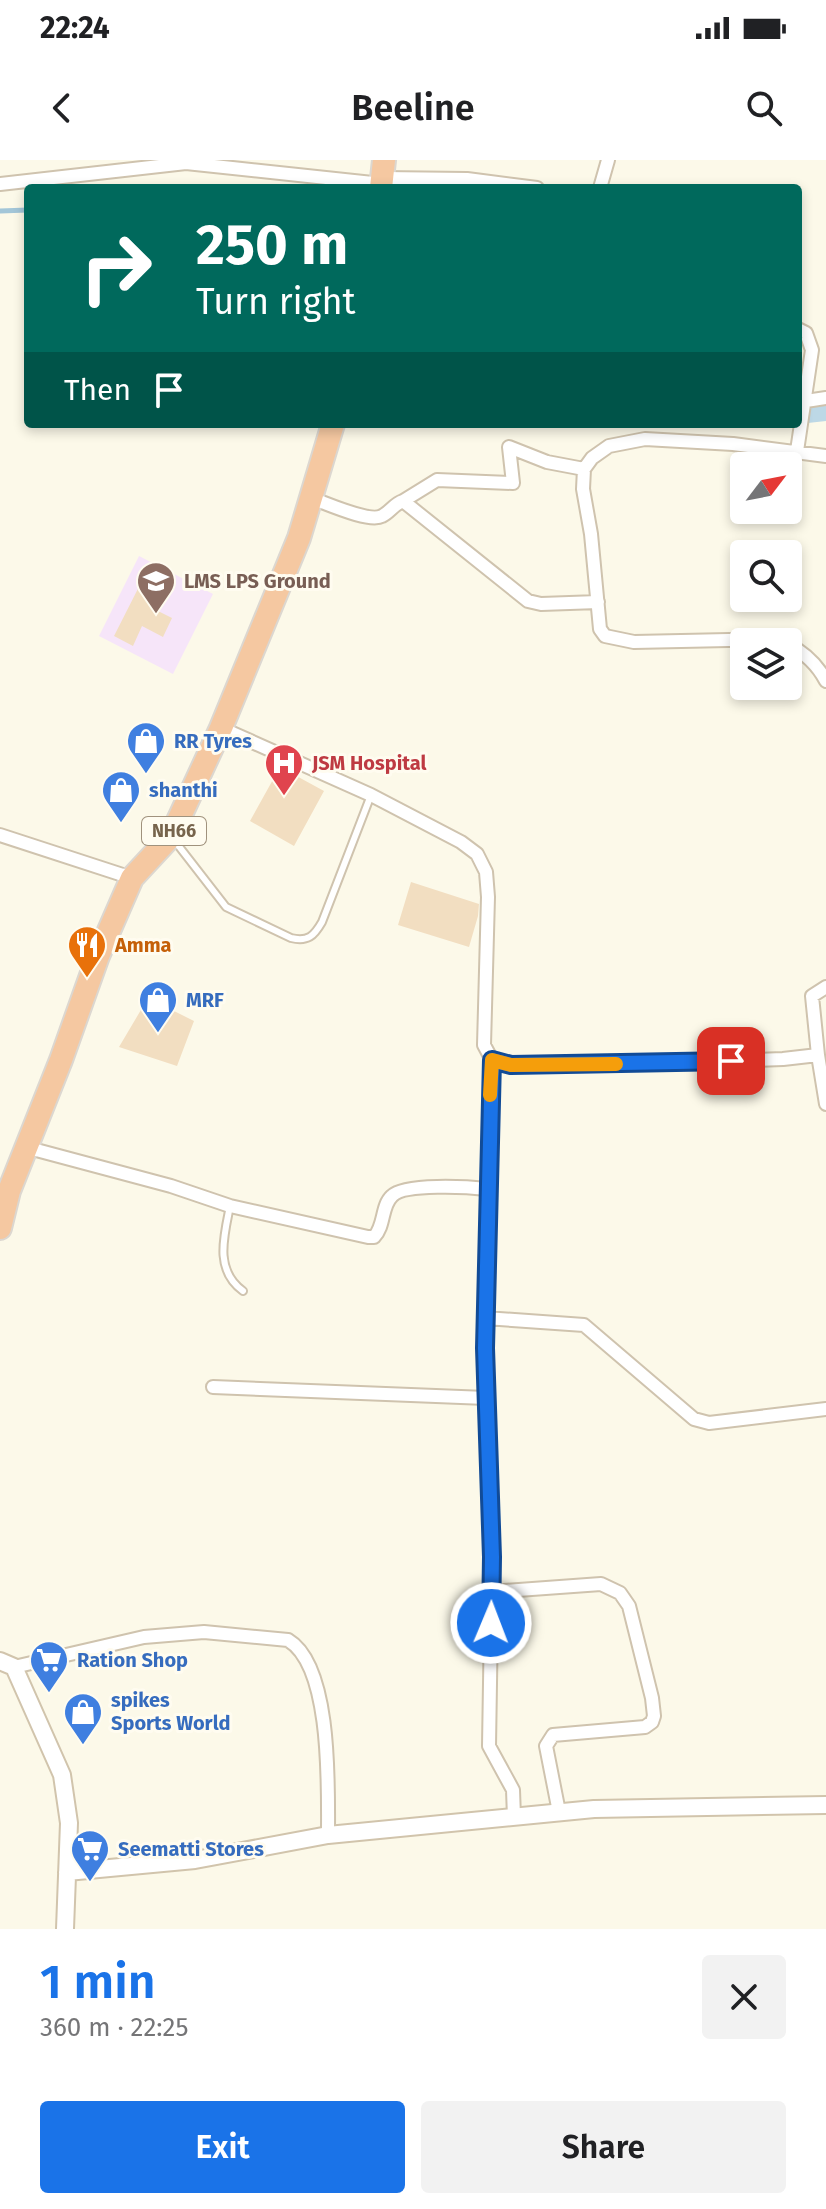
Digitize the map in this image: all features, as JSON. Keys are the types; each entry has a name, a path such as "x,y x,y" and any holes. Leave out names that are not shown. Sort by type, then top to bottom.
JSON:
{"highway":[{"name":"NH66","path":"0,1228 4,1191 61,1060 98,956 132,878 171,836 221,728 299,538 332,428"}],"street":[{"path":"601,184 608,160"},
{"path":"0,184 186,163 383,177 467,179 506,184"},
{"path":"802,331 806,333 812,350 802,420"},
{"path":"805,404 826,398"},
{"path":"797,451 801,428"},
{"path":"730,640 634,642 605,636 600,629 583,489 584,469 592,458 609,446 645,439 826,456"},
{"path":"311,498 372,519 384,515 397,503 437,480 513,483 509,447 547,462 584,469"},
{"path":"403,501 528,601 541,604 598,602"},
{"path":"802,653 820,669 826,681"},
{"path":"221,728 371,795 461,842 477,854 486,872 484,1045 492,1060 485,1318 491,1592 489,1746 513,1790 514,1817"},
{"path":"0,835 132,878"},
{"path":"826,987 812,996 826,1104"},
{"path":"492,1060 511,1065 653,1064 818,1055"},
{"path":"25,1147 171,1186 230,1206 368,1237 374,1237 379,1232 388,1202 396,1193 438,1187 487,1189"},
{"path":"485,1318 584,1325 694,1419 709,1423 826,1409"},
{"path":"213,1387 486,1398"},
{"path":"491,1592 601,1584 620,1593 629,1606 652,1698 652,1722 645,1727 553,1735 546,1746 559,1812"},
{"path":"65,1929 69,1823 62,1775 7,1664 144,1637 204,1632 288,1640 299,1646 308,1663 324,1719 328,1835"},
{"path":"67,1872 195,1860 328,1835 559,1812 826,1805"}],"lane":[{"path":"171,836 226,907 301,940 309,938 322,922 371,795"},
{"path":"230,1206 223,1253 227,1276 243,1291"}],"shaded area":[{"name":"LMS LPS Ground","path":"139,556 213,594 173,674 99,636"}],"building":[{"path":"149,567 168,577 152,608 172,618 163,637 142,626 133,646 114,636"},
{"name":"JSM Hospital","path":"280,767 324,791 294,846 250,821"},
{"path":"411,882 479,904 469,947 398,925"},
{"name":"MRF","path":"148,998 194,1021 177,1066 119,1047"}],"waterway":[{"path":"0,211 24,210"},
{"path":"802,416 826,413"}],"slow traffic":[{"path":"490,1095 492,1060 511,1065 616,1064"}],"place":[{"name":"LMS LPS Ground","path":"156,615"},
{"name":"RR Tyres","path":"146,775"},
{"name":"JSM Hospital","path":"284,797"},
{"name":"shanthi","path":"121,824"},
{"name":"Amma","path":"87,979"},
{"name":"MRF","path":"158,1034"},
{"name":"Ration Shop","path":"49,1694"},
{"name":"spikes Sports World","path":"83,1746"},
{"name":"Seematti Stores","path":"90,1883"}],"route":[{"path":"491,1623 492,1557 485,1348 492,1060 511,1065 731,1061"}]}
